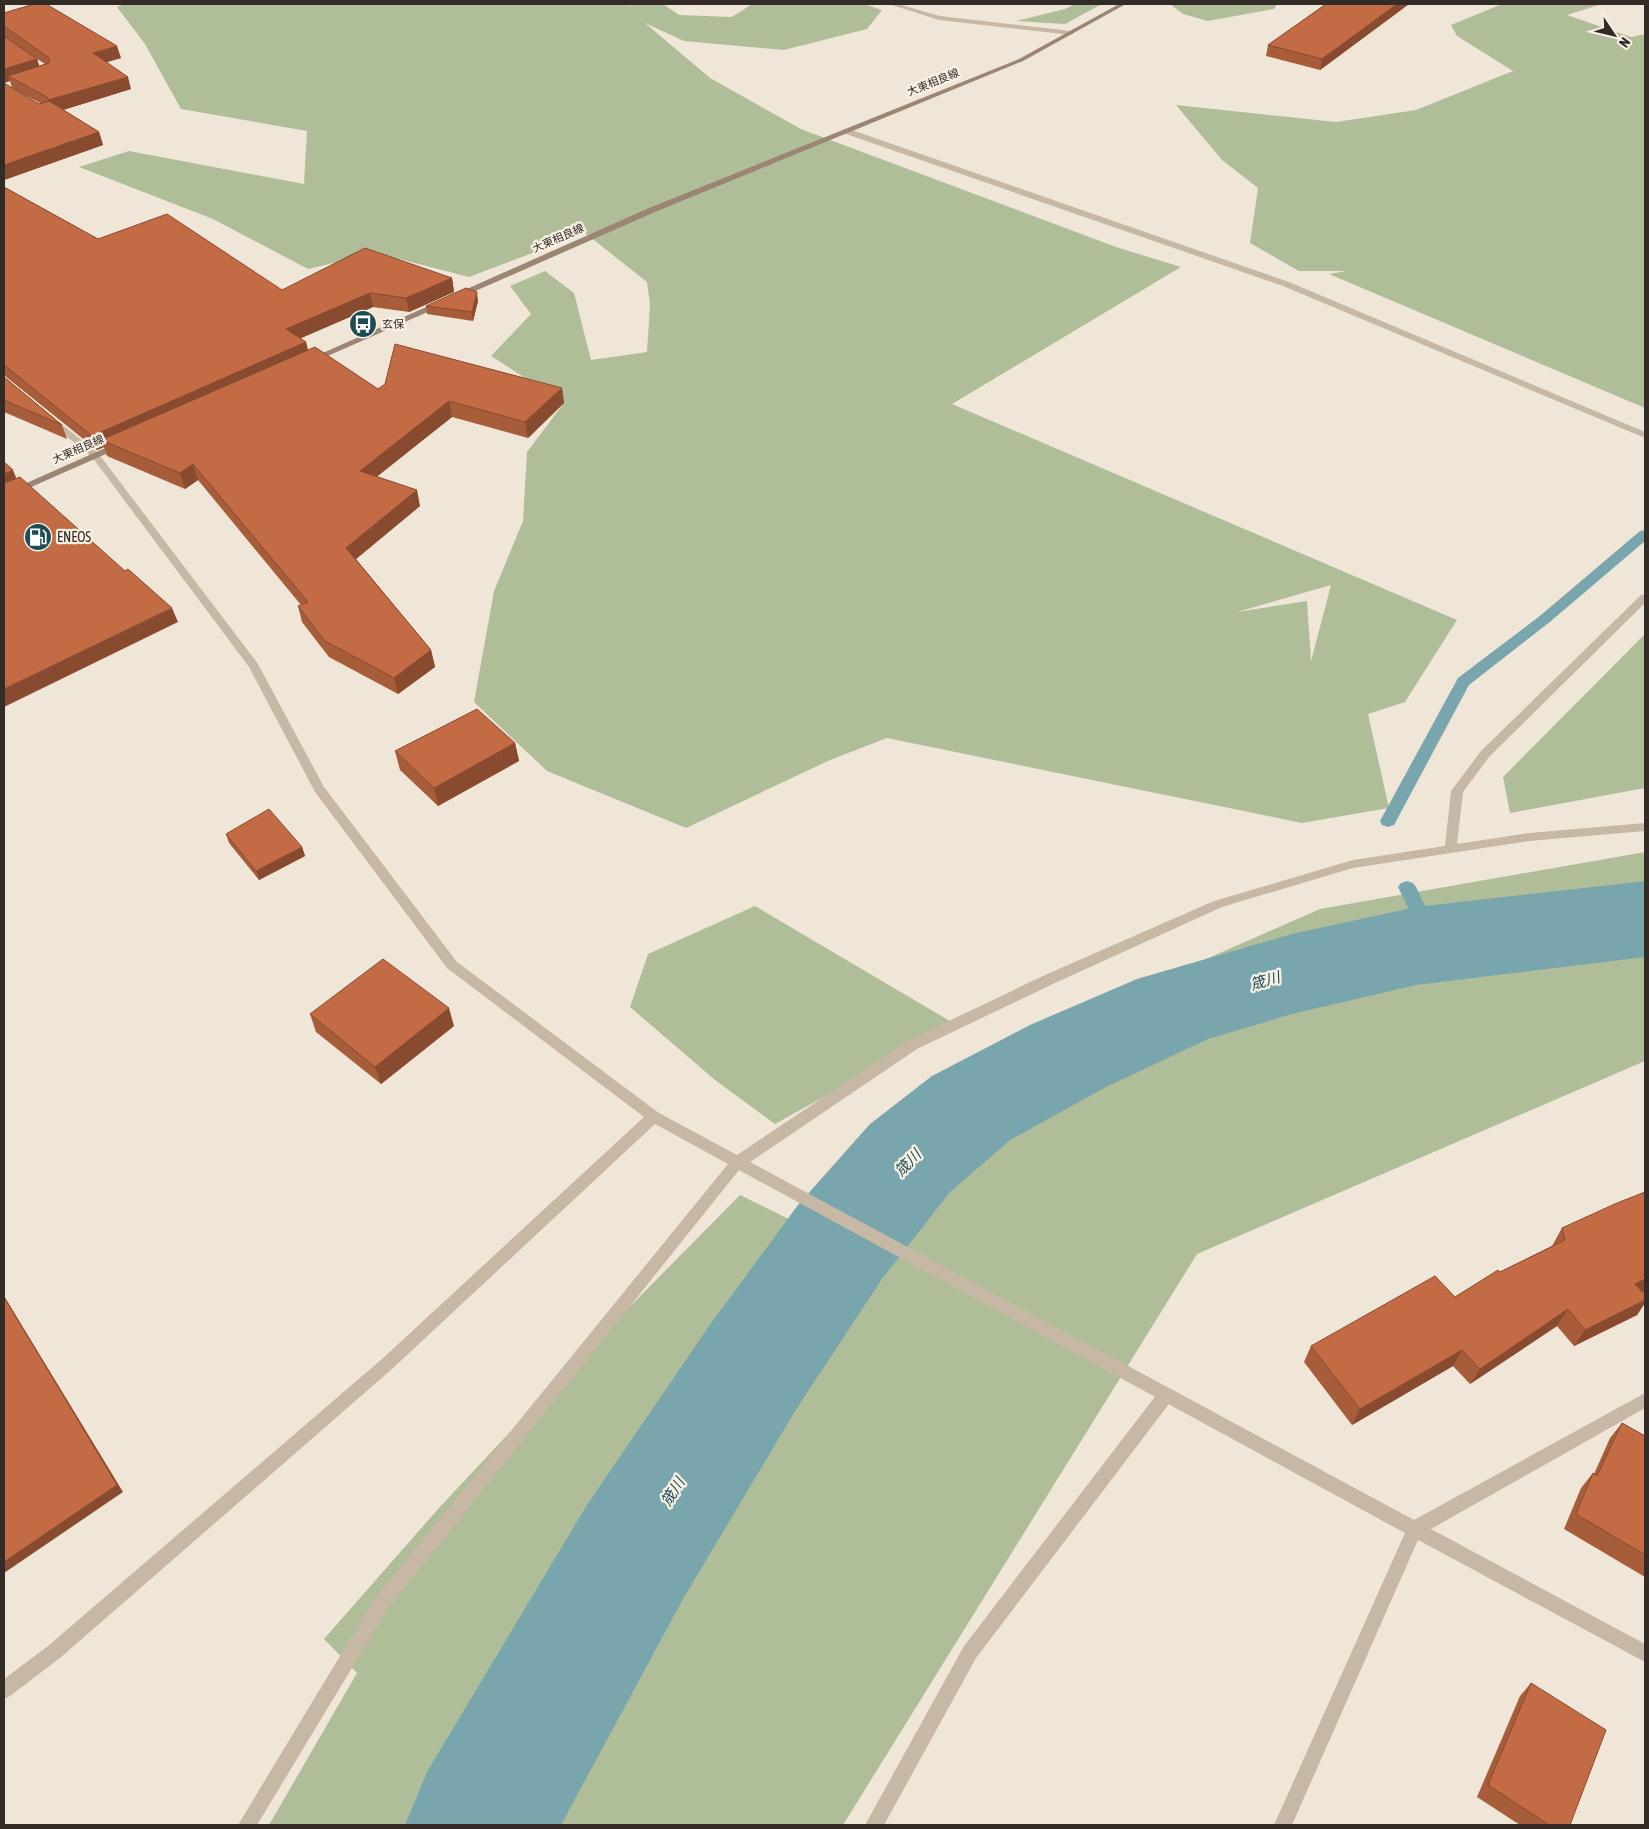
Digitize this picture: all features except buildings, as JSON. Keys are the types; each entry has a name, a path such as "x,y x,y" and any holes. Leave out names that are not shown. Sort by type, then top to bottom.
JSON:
{"main road":[{"name":"大東相良線","path":"305,363 652,210 1021,60 1123,4"},
{"name":"大東相良線","path":"4,496 132,439"}],"street":[{"path":"892,4 939,18 1071,33"},
{"path":"846,131 1286,284 1645,435"},
{"path":"42,411 95,455 254,666 320,789 452,965 654,1117 1645,1653"},
{"path":"1452,848 1457,791 1485,754 1645,597"},
{"path":"246,1825 381,1604 737,1163 912,1045 1050,978 1218,904 1354,864 1529,836 1645,827"},
{"path":"4,1690 54,1652 388,1364 654,1117"},
{"path":"874,1825 970,1652 1166,1395"},
{"path":"1283,1825 1415,1529 1645,1400"}],"green space":[{"path":"124,4 631,4 629,7 633,4 663,4 679,15 732,17 752,4 864,4 882,10 867,29 784,50 684,41 645,23 710,78 801,129 1116,247 1181,267 952,404 1457,620 1405,702 1368,714 1389,808 1302,823 887,738 830,760 686,828 547,771 474,702 494,591 523,521 527,452 564,403 491,356 531,314 510,286 545,271 574,293 591,360 647,352 650,304 647,282 585,233 469,277 376,253 308,269 213,219 79,167 129,151 304,184 307,131 181,109 145,44 117,7","holes":["1331,585 1311,661 1307,601 1237,612"]},
{"path":"1075,4 1102,4 1065,24 1016,21 1065,9"},
{"path":"1170,4 1277,4 1274,9 1208,21 1183,14"},
{"path":"1502,4 1602,4 1567,15 1631,37 1645,34 1645,408 1329,274 1347,271 1299,271 1250,243 1258,188 1222,160 1176,105 1336,122 1416,110 1513,71 1457,36 1451,25"},
{"path":"1645,634 1645,788 1510,813 1503,777"},
{"path":"1645,852 1645,1061 1197,1254 843,1825 488,1825 920,1085 1320,909"},
{"path":"755,906 955,1024 775,1124 715,1080 630,1007 648,954"},
{"path":"740,1195 821,1235 483,1825 269,1825 357,1673 324,1639 438,1509 584,1353"}],"waterway":[{"path":"1388,821 1463,682 1546,618 1645,534"},
{"path":"1407,887 1435,944"},
{"name":"筬川","path":"480,1825 635,1552 753,1367 840,1242 910,1158 971,1108 1068,1056 1175,1008 1292,974 1416,946 1645,919"}],"place":[{"name":"玄保","path":"363,324"},
{"name":"ENEOS","path":"38,537"}]}
